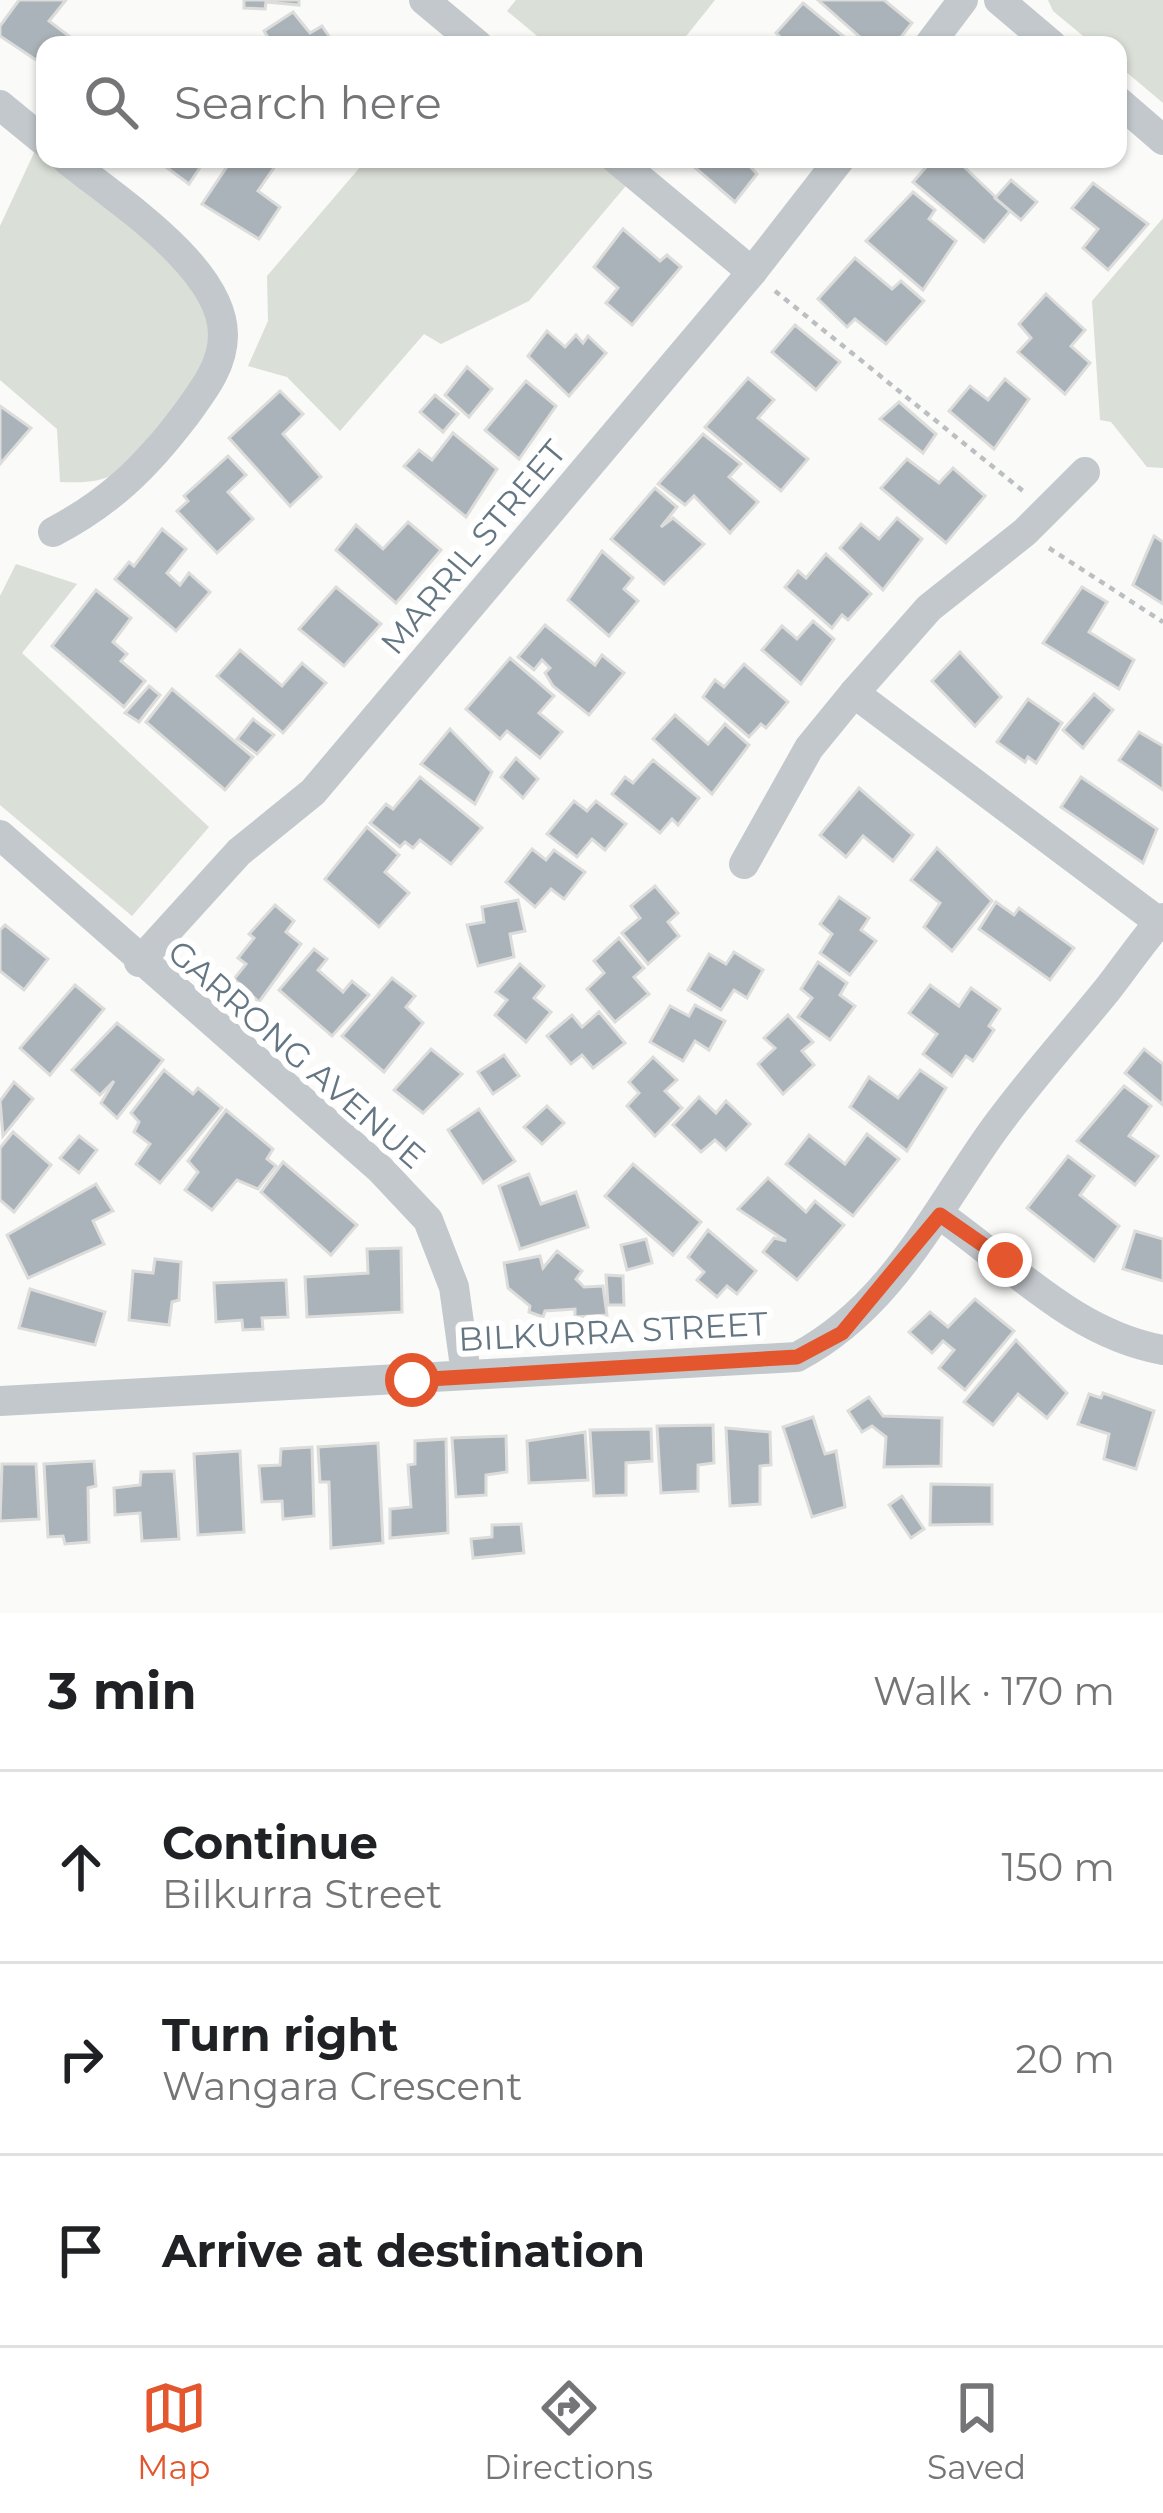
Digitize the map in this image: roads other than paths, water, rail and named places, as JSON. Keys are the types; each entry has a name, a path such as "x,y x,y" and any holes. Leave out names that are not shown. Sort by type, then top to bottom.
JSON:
{"street":[{"path":"424,0 467,36"},
{"path":"935,36 964,0"},
{"path":"999,0 1041,36"},
{"path":"0,105 36,135"},
{"path":"1127,109 1163,140"},
{"path":"53,532 104,506 162,446 214,375 223,335 216,304 183,254 77,168"},
{"path":"627,168 752,272"},
{"name":"MARRIL STREET","path":"139,962 238,852 313,792 752,272 833,168"},
{"path":"744,864 809,748 854,692 929,608 1036,521 1084,472"},
{"path":"854,692 1161,920"},
{"name":"GARRONG AVENUE","path":"0,836 380,1169 428,1220 454,1287 466,1374"},
{"name":"BILKURRA STREET","path":"0,1401 797,1357 842,1333 940,1215 1037,1069 1161,920"},
{"path":"940,1215 1066,1313 1122,1342 1163,1350"}]}
